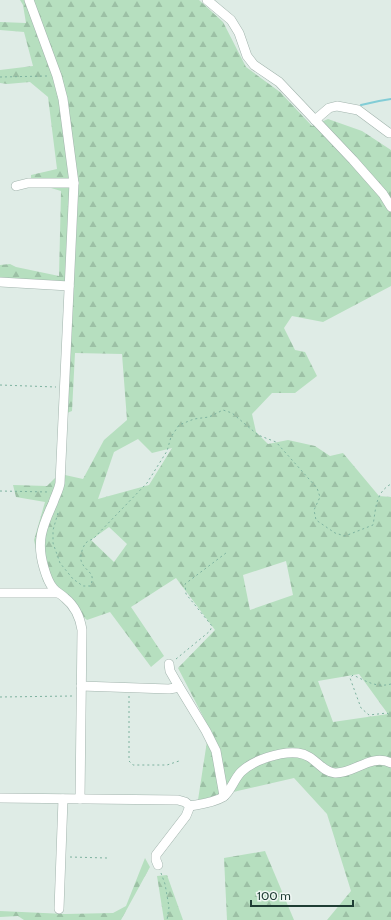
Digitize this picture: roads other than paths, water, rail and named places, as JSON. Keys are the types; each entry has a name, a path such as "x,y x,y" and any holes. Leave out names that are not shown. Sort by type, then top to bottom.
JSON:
{"street":[{"path":"29,0 57,76 63,99 74,183 60,483 59,490 46,518 41,536 40,547 41,558 52,586 57,593 64,597 73,606 80,620 82,630 80,800"},
{"path":"208,0 231,20 239,33 248,56 254,65 279,82 384,194 391,207"},
{"path":"315,120 329,108 337,106 358,110 391,133"},
{"path":"16,186 28,183 74,183"},
{"path":"0,282 68,286"},
{"path":"0,593 57,593"},
{"path":"169,664 170,671 206,731 216,751 224,796"},
{"path":"81,686 169,689 175,688 178,685"},
{"path":"0,798 178,800 185,802 190,806 213,802 224,796 241,772 257,761 282,753 298,753 311,757 326,770 334,773 343,772 378,760 388,761 391,763"},
{"path":"59,909 63,799"},
{"path":"158,865 156,855 186,816 190,806"}],"waterway":[{"path":"361,105 391,99"}]}
